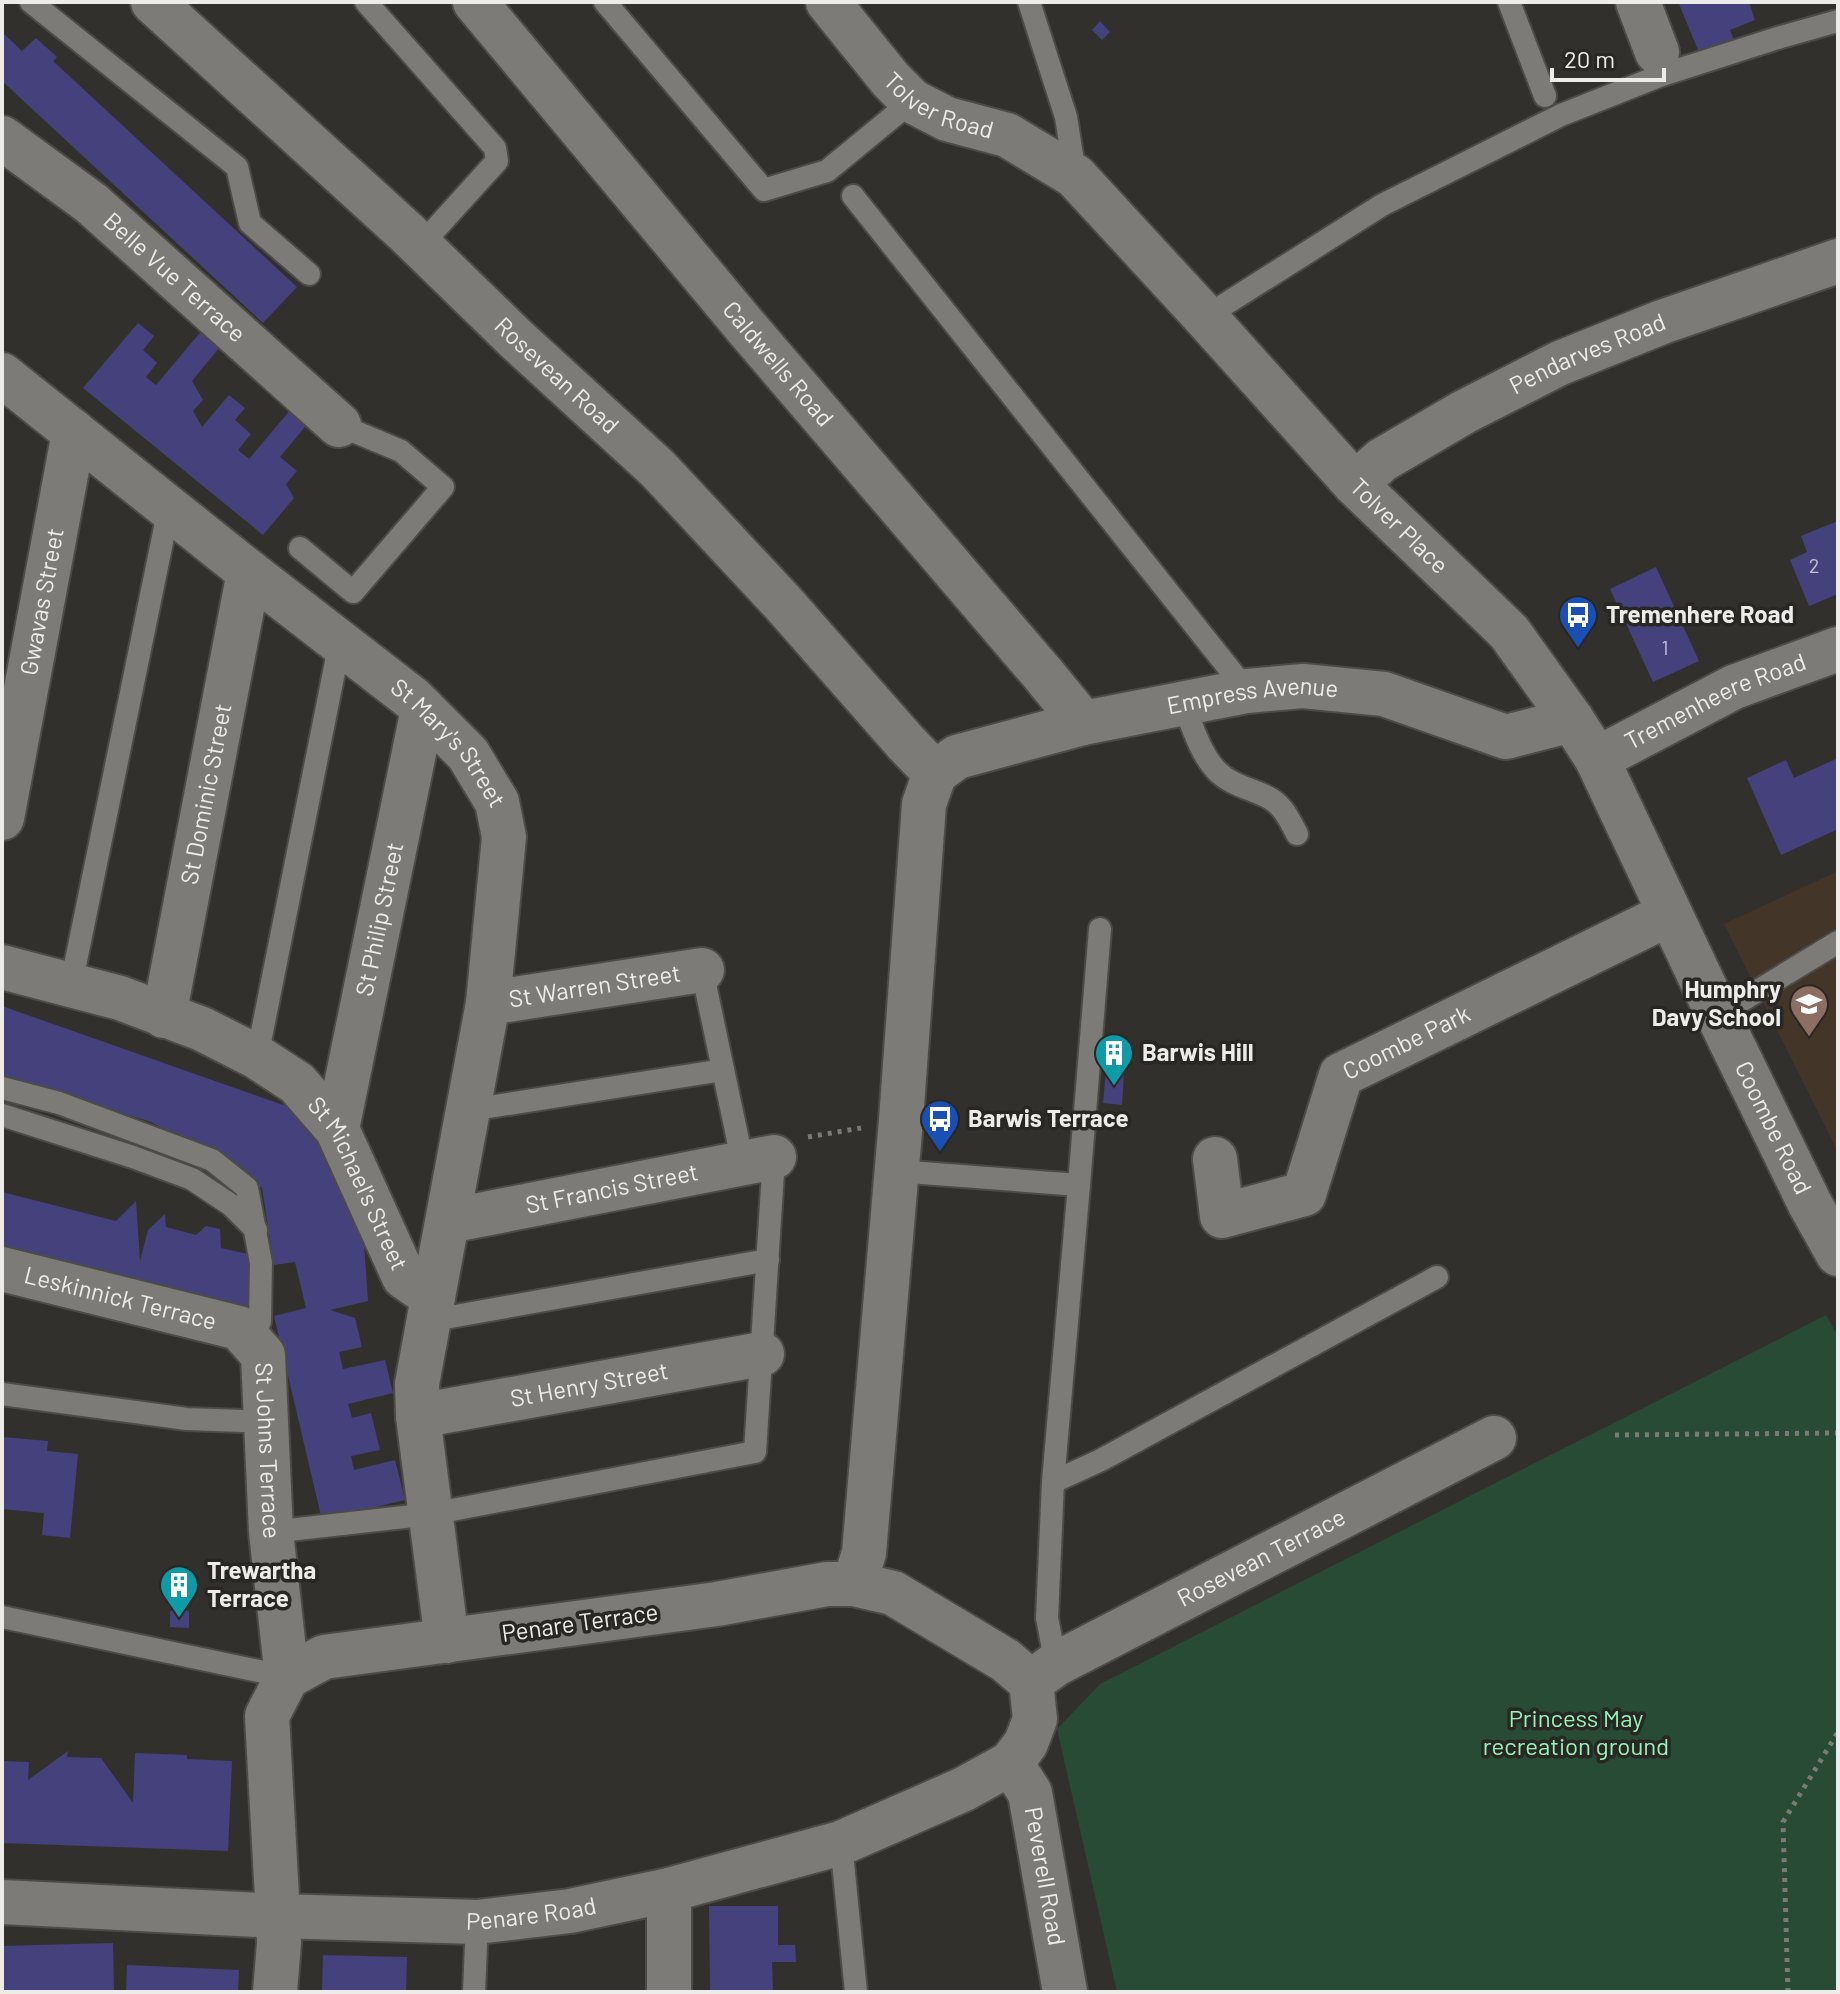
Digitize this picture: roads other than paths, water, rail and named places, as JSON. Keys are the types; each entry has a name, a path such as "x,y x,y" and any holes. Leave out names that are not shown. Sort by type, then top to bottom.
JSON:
{"street":[{"name":"Rosevean Road","path":"153,2 658,469 935,773"},
{"name":"Caldwells Road","path":"475,2 745,326 1083,723"},
{"name":"Tolver Road","path":"828,2 891,80 912,101 947,119 1007,135 1075,176"},
{"path":"1638,2 1657,52"},
{"name":"Belle Vue Terrace","path":"2,138 91,203 339,425"},
{"name":"Tolver Place","path":"1075,176 1355,484 1509,632 1597,759 1669,914"},
{"name":"Pendarves Road","path":"1355,484 1382,460 1464,412 1560,363 1662,322 1838,261"},
{"name":"St Mary's Street","path":"2,375 413,699 468,754 497,802 504,837 488,1003 430,1309"},
{"name":"Gwavas Street","path":"2,818 74,432"},
{"name":"St Dominic Street","path":"164,1016 249,572"},
{"name":"Tremenheere Road","path":"1597,759 1734,687 1838,649"},
{"name":"Empress Avenue","path":"935,773 957,757 1083,723 1247,691 1303,686 1384,694 1506,737 1572,720"},
{"name":"St Philip Street","path":"337,1129 423,709"},
{"path":"854,1584 864,1553 924,804 935,773"},
{"name":"Coombe Road","path":"1669,914 1810,1204 1838,1254"},
{"name":"Coombe Park","path":"1215,1159 1222,1216 1304,1194 1341,1075 1669,914"},
{"name":"St Michael's Street","path":"2,967 120,998 202,1029 257,1057 297,1083 337,1129 404,1277 430,1309"},
{"name":"St Warren Street","path":"488,1003 702,970"},
{"name":"St Francis Street","path":"449,1221 759,1161"},
{"name":"Leskinnick Terrace","path":"2,1269 246,1336"},
{"path":"430,1309 417,1384 418,1416 447,1641"},
{"name":"St Johns Terrace","path":"246,1336 263,1355 271,1532 287,1677"},
{"name":"St Henry Street","path":"418,1416 762,1354"},
{"name":"Rosevean Terrace","path":"1044,1673 1494,1438"},
{"name":"Penare Terrace","path":"287,1677 324,1657 717,1604 827,1584 854,1584 893,1593 1005,1660 1044,1673"},
{"path":"1018,1753 1035,1719 1044,1673"},
{"path":"275,1992 279,1943 267,1716 287,1677"},
{"name":"Penare Road","path":"2,1902 477,1922 570,1911 669,1890 841,1843 964,1789 1018,1753"},
{"name":"Peverell Road","path":"1018,1753 1030,1793 1065,1992"},
{"path":"669,1890 669,1992"}],"lane":[{"path":"31,2 237,167 250,223 309,274"},
{"path":"366,2 495,148 497,161 420,246"},
{"path":"605,2 764,190 827,171 912,101"},
{"path":"1029,2 1066,117 1075,176"},
{"path":"1509,2 1545,96"},
{"path":"1205,317 1382,205 1561,115 1662,75 1838,21"},
{"path":"853,196 1247,691"},
{"path":"300,548 353,592 443,487 401,451 339,425"},
{"path":"71,985 169,508"},
{"path":"257,1057 340,642"},
{"path":"1183,703 1201,746 1217,771 1239,786 1272,800 1283,810 1297,834"},
{"path":"1044,1673 1053,1482 1100,929"},
{"path":"1718,1015 1838,942"},
{"path":"271,1532 431,1514 755,1452 768,1260 759,1161 723,1070 702,970"},
{"path":"470,1110 723,1070"},
{"path":"2,1088 59,1103 212,1160 247,1188 261,1263 260,1321 246,1336"},
{"path":"2,1115 192,1179 231,1205 256,1230"},
{"path":"896,1171 1079,1185"},
{"path":"430,1309 768,1260"},
{"path":"1053,1482 1101,1460 1437,1277"},
{"path":"2,1394 187,1419 267,1422"},
{"path":"2,1617 287,1677"},
{"path":"841,1843 856,1992"},
{"path":"474,1992 477,1922"}],"place":[{"name":"Tremenhere Road","path":"1578,649"},
{"name":"Humphry Davy School","path":"1809,1038"},
{"name":"Barwis Hill","path":"1114,1087"},
{"name":"Barwis Terrace","path":"940,1153"},
{"name":"Trewartha Terrace","path":"179,1619"}],"park label":[{"name":"Princess May recreation ground","path":"1576,1733"}]}
